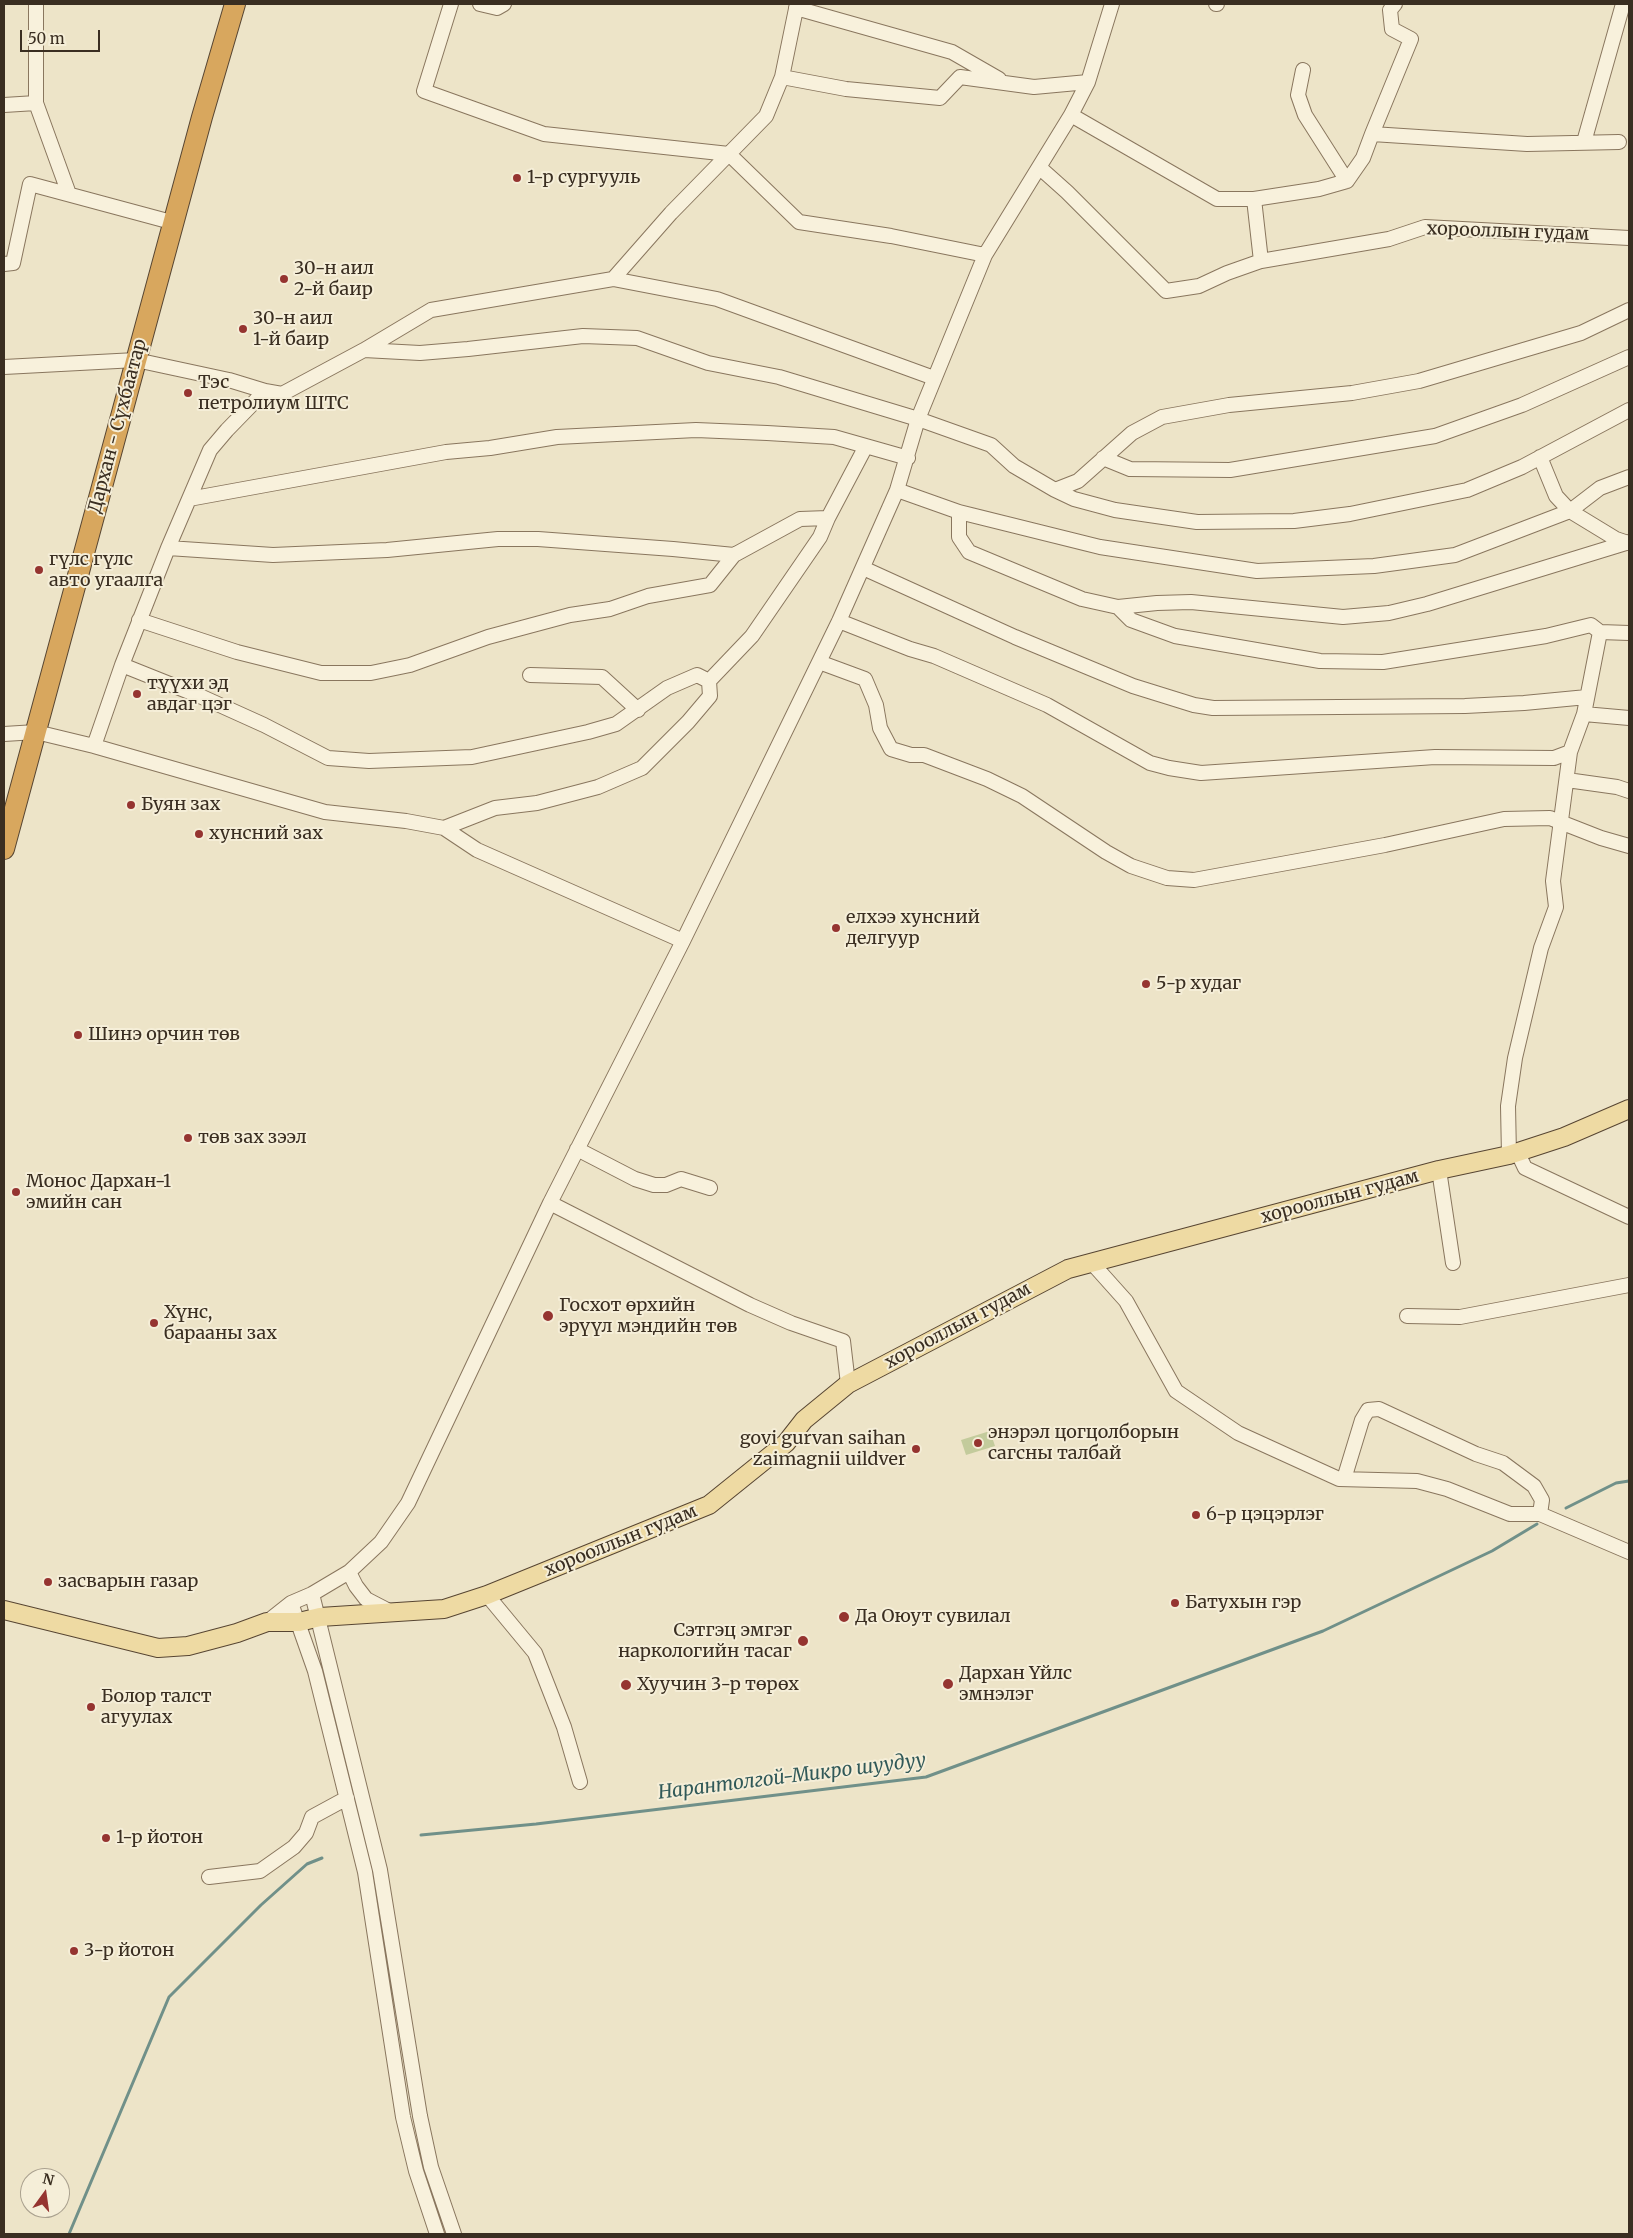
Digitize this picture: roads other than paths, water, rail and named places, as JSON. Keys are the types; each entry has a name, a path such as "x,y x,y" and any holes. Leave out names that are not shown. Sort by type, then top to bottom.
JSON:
{"highway":[{"name":"Дархан - Сүхбаатар","path":"4,849 136,360 175,223 202,117 235,4"}],"main road":[{"name":"хорооллын гудам","path":"267,1622 299,1622 320,1616 444,1609 487,1595 709,1505 786,1443 804,1420 848,1384 1068,1269 1439,1170 1513,1153 1564,1137 1629,1109"},
{"path":"4,1610 158,1648 188,1646 237,1634 267,1622"}],"street":[{"path":"36,4 36,103 69,194"},
{"path":"451,4 424,91 544,134 729,154 799,222 891,236 985,255"},
{"path":"480,4 497,8 504,4"},
{"path":"267,1622 291,1603 312,1594 349,1572 380,1542 408,1503 550,1202 683,941 839,621 897,490 918,419 985,255 1071,115 1088,82 1112,4"},
{"path":"1071,115 1216,198 1254,198 1319,189 1347,181 1362,158 1411,39 1392,29 1390,10 1394,4"},
{"path":"1584,142 1623,4"},
{"path":"612,279 670,213 766,116 782,77 796,6 952,52 1005,82"},
{"path":"1303,70 1298,95 1305,115 1347,181"},
{"path":"782,77 846,88 940,98 960,78 1034,86 1088,82"},
{"path":"4,105 36,103"},
{"path":"1372,134 1527,144 1618,142"},
{"name":"хорооллын гудам","path":"1039,167 1068,192 1166,291 1199,286 1227,272 1261,261 1389,239 1425,227 1629,238"},
{"path":"4,264 13,263 30,184 175,223"},
{"path":"1254,198 1261,261"},
{"path":"4,367 136,360 229,380 282,394 364,350 431,310 612,279 717,299 934,378"},
{"path":"1055,490 1078,481 1132,433 1162,417 1229,406 1352,393 1419,382 1581,333 1629,310"},
{"path":"364,350 420,353 468,350 583,336 637,338 708,363 780,377 918,419 991,445 1014,466 1074,499 1115,510 1197,522 1294,521 1350,514 1467,490 1522,467 1629,410"},
{"path":"1103,458 1130,469 1230,470 1435,436 1522,405 1629,357"},
{"path":"94,746 139,620 210,450 265,391"},
{"path":"189,499 446,452 490,448 557,437 696,430 834,437 908,458"},
{"path":"444,828 495,808 537,803 598,786 642,768 688,722 710,696 709,681 752,636 820,537 866,446"},
{"path":"1540,457 1556,496 1570,511 1616,539 1628,542"},
{"path":"897,490 959,512 1100,548 1257,571 1374,566 1455,555 1570,511 1600,488 1629,478"},
{"path":"959,512 959,537 969,552 1082,599 1118,607 1191,602 1343,617 1388,613 1562,564 1628,542"},
{"path":"139,620 237,652 321,673 370,673 410,665 506,632 570,615 610,609 648,596 710,585 734,555 800,519 828,518"},
{"path":"168,548 273,555 387,550 498,539 538,539 734,555"},
{"path":"863,568 1015,637 1115,679 1194,705 1213,708 1465,706 1587,697"},
{"path":"1118,607 1131,620 1175,636 1320,661 1384,662 1546,636 1591,625 1600,632 1629,633"},
{"path":"839,621 910,649 934,656 1047,705 1150,763 1169,768 1201,773 1435,757 1554,758 1570,752"},
{"path":"1600,632 1584,714 1570,752 1552,881 1556,907 1541,948 1515,1058 1508,1106 1513,1153 1525,1168 1629,1217"},
{"path":"819,662 865,679 876,705 880,728 891,749 911,755 924,755 987,779 1022,796 1106,852 1131,866 1167,878 1194,880 1385,845 1504,819 1550,818 1601,838 1629,846"},
{"path":"122,665 264,724 328,758 369,761 472,757 616,724 667,688 696,675 709,681"},
{"path":"530,675 602,677 638,710"},
{"path":"1584,714 1629,718"},
{"path":"4,734 36,732 94,746 325,812 406,821 444,828 477,850 683,941"},
{"path":"1567,780 1617,787 1629,791"},
{"path":"577,1149 635,1179 654,1185 666,1185 681,1179 710,1188"},
{"path":"1439,1170 1453,1263"},
{"path":"550,1202 750,1305 791,1323 842,1341 848,1384"},
{"path":"1092,1263 1126,1301 1176,1390 1238,1433 1344,1479 1417,1481 1447,1489 1510,1514 1540,1514 1629,1552"},
{"path":"1407,1316 1460,1317 1629,1286"},
{"path":"1344,1479 1362,1420 1368,1410 1379,1409 1476,1454 1503,1463 1534,1486 1542,1500 1540,1514"},
{"path":"349,1572 356,1586 366,1598 394,1613"},
{"path":"312,1594 320,1616 380,1870 420,2116 429,2159 454,2234"},
{"path":"487,1595 535,1652 564,1727 580,1782"},
{"path":"291,1603 314,1671 365,1872 403,2117 416,2171 437,2234"},
{"path":"209,1878 260,1871 294,1847 306,1833 312,1817 347,1798"}],"waterway":[{"name":"Нарантолгой-Микро шуудуу","path":"1566,1508 1616,1483 1629,1481"},
{"name":"Нарантолгой-Микро шуудуу","path":"421,1835 536,1824 926,1777 1323,1631 1492,1551 1537,1524"},
{"name":"Нарантолгой-Микро шуудуу","path":"69,2234 169,1997 261,1905 307,1864 322,1858"}],"place":[{"name":"1-р сургууль","path":"517,178"},
{"name":"30-н аил 2-й баир","path":"284,279"},
{"name":"30-н аил 1-й баир","path":"243,329"},
{"name":"Тэс петролиум ШТС","path":"188,393"},
{"name":"гүлс гүлс авто угаалга","path":"39,570"},
{"name":"түүхи эд авдаг цэг","path":"137,694"},
{"name":"Буян зах","path":"131,805"},
{"name":"хунсний зах","path":"199,834"},
{"name":"елхээ хунсний делгуур","path":"836,928"},
{"name":"5-р худаг","path":"1146,984"},
{"name":"Шинэ орчин төв","path":"78,1035"},
{"name":"төв зах зээл","path":"188,1138"},
{"name":"Монос Дархан-1 эмийн сан","path":"16,1192"},
{"name":"Госхот өрхийн эрүүл мэндийн төв","path":"548,1316"},
{"name":"Хүнс, барааны зах","path":"154,1323"},
{"name":"энэрэл цогцолборын сагсны талбай","path":"978,1443"},
{"name":"govi gurvan saihan zaimagnii uildver","path":"916,1449"},
{"name":"6-р цэцэрлэг","path":"1196,1515"},
{"name":"засварын газар","path":"48,1582"},
{"name":"Батухын гэр","path":"1175,1603"},
{"name":"Да Оюут сувилал","path":"844,1617"},
{"name":"Сэтгэц эмгэг наркологийн тасаг","path":"803,1641"},
{"name":"Дархан Үйлс эмнэлэг","path":"948,1684"},
{"name":"Хуучин 3-р төрөх","path":"626,1685"},
{"name":"Болор талст агуулах","path":"91,1707"},
{"name":"1-р йотон","path":"106,1838"},
{"name":"3-р йотон","path":"74,1951"}]}
